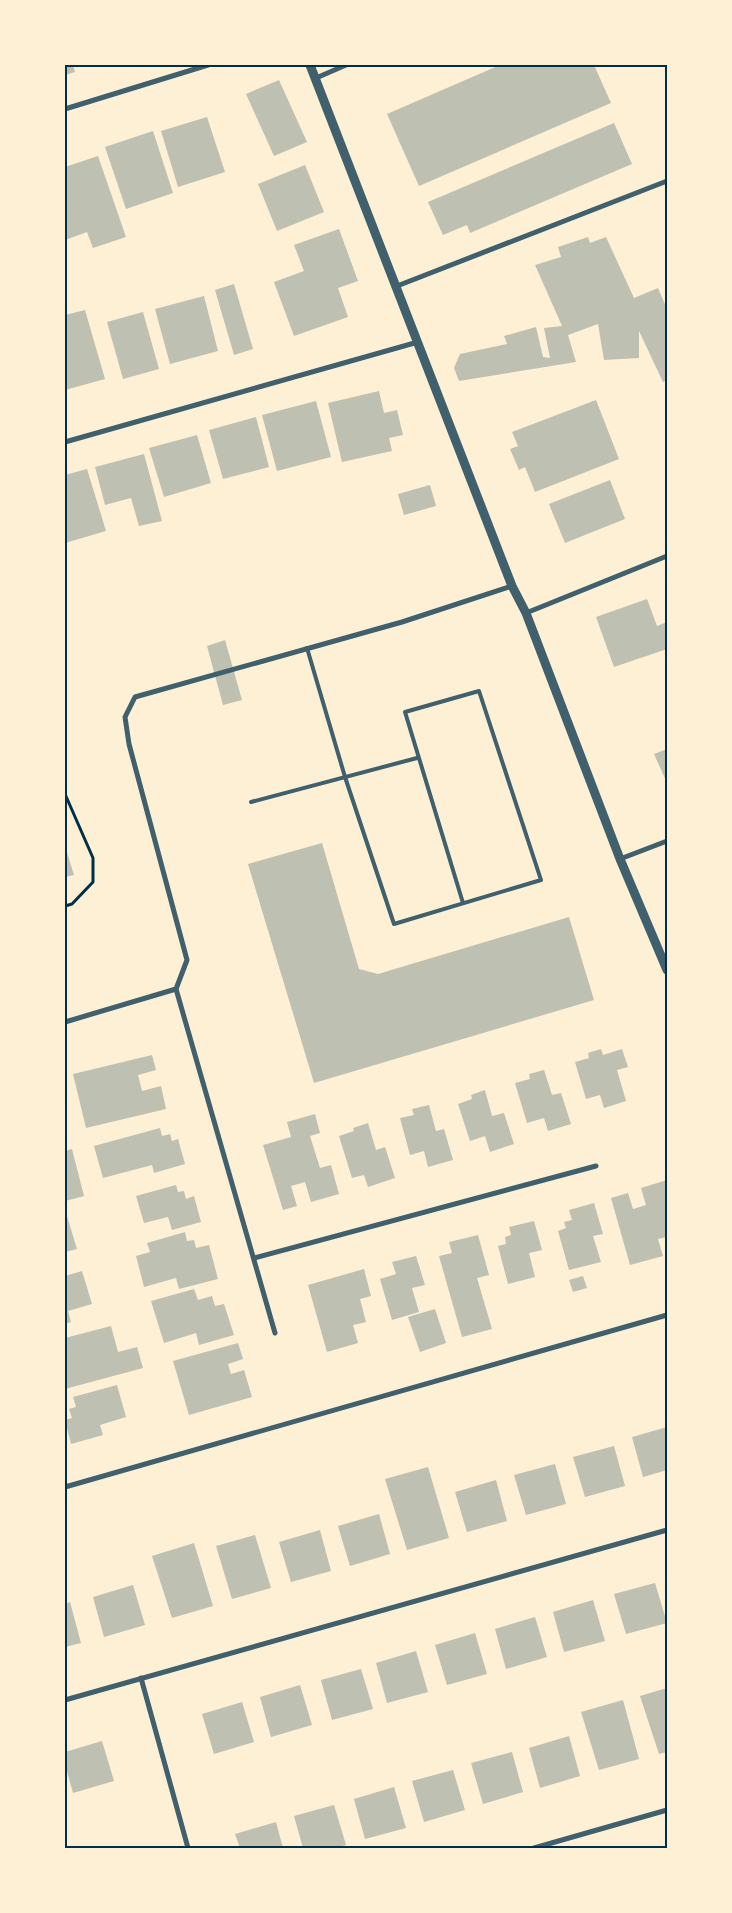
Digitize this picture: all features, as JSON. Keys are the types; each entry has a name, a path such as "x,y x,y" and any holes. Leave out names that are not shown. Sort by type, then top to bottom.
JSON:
{"street":[{"path":"65,109 208,65"},
{"path":"310,65 512,586 526,613 620,858 667,970"},
{"path":"316,78 346,65"},
{"path":"397,286 667,181"},
{"path":"65,442 419,342"},
{"path":"526,613 667,556"},
{"path":"276,1333 176,989 187,960 129,744 125,718 135,696 402,622 512,586"},
{"path":"620,858 667,841"},
{"path":"65,1022 176,989"},
{"path":"254,1258 596,1166"},
{"path":"65,1487 667,1314"},
{"path":"65,1700 667,1530"},
{"path":"141,1678 188,1848"},
{"path":"534,1848 667,1810"}],"lane":[{"path":"307,648 345,777 394,924 542,880 478,691 405,712 417,758 463,903"},
{"path":"251,802 417,758"}],"path":[{"path":"65,794 93,858 94,882 72,904 65,906"}],"building":[{"path":"65,65 73,65 75,72 65,75"},
{"path":"500,65 594,65 611,103 419,186 387,114"},
{"path":"279,80 307,142 274,156 246,94"},
{"path":"207,117 225,172 178,187 161,131"},
{"path":"614,123 632,164 470,233 467,225 443,235 428,202"},
{"path":"153,131 173,193 126,209 105,147"},
{"path":"98,156 126,237 93,248 87,232 65,240 65,167"},
{"path":"305,165 324,212 277,231 258,184"},
{"path":"339,229 358,281 338,288 348,317 294,336 274,282 304,271 294,245"},
{"path":"588,237 590,243 606,237 634,298 658,288 667,309 667,380 663,382 639,331 639,358 604,360 598,324 568,335 576,362 459,381 454,368 460,354 507,344 504,336 536,327 543,357 550,358 544,328 562,326 535,265 561,257 558,247"},
{"path":"234,284 253,349 234,355 215,290"},
{"path":"204,296 218,351 170,364 155,309"},
{"path":"85,310 105,379 65,390 65,315"},
{"path":"143,312 159,369 123,379 107,322"},
{"path":"379,391 384,413 397,410 403,435 389,438 392,451 342,462 328,403"},
{"path":"596,400 619,459 535,492 525,467 519,470 510,449 518,446 512,432"},
{"path":"316,401 331,457 277,471 262,415"},
{"path":"256,417 269,467 223,479 209,430"},
{"path":"197,435 211,483 164,497 149,448"},
{"path":"144,454 162,521 139,526 131,498 105,505 95,467"},
{"path":"87,469 106,531 65,543 65,475"},
{"path":"610,480 625,519 565,543 549,504"},
{"path":"430,485 436,506 404,515 398,494"},
{"path":"647,599 657,626 667,622 667,649 614,667 596,617"},
{"path":"225,640 242,700 223,705 207,646"},
{"path":"667,749 667,783 654,754"},
{"path":"322,843 359,969 378,974 569,917 594,1000 314,1083 248,864"},
{"path":"65,846 74,875 65,877"},
{"path":"601,1049 603,1055 622,1049 628,1067 617,1070 626,1101 604,1108 600,1095 586,1099 575,1062 589,1058 588,1053"},
{"path":"152,1055 156,1070 138,1075 142,1091 161,1086 166,1109 86,1128 73,1074"},
{"path":"544,1070 552,1095 561,1093 571,1124 548,1131 544,1118 527,1123 515,1083 530,1079 529,1074"},
{"path":"485,1090 492,1116 504,1113 514,1144 490,1152 485,1136 470,1141 458,1104 472,1099 471,1095"},
{"path":"429,1105 436,1131 444,1129 453,1160 428,1167 424,1151 410,1155 400,1118 414,1115 412,1109"},
{"path":"315,1114 320,1133 310,1136 320,1168 331,1165 339,1194 311,1202 305,1182 291,1186 297,1206 283,1210 263,1145 291,1137 287,1122"},
{"path":"368,1123 376,1150 385,1147 395,1178 368,1187 364,1175 352,1178 339,1136 354,1131 353,1128"},
{"path":"160,1128 162,1136 170,1134 172,1141 178,1139 185,1164 154,1173 152,1165 103,1178 94,1146"},
{"path":"72,1149 84,1196 65,1201 65,1151"},
{"path":"667,1180 667,1237 658,1239 663,1256 630,1265 611,1198 628,1193 633,1209 646,1205 641,1188"},
{"path":"176,1185 178,1192 184,1191 186,1199 194,1196 201,1222 172,1230 168,1217 144,1223 136,1196"},
{"path":"594,1203 603,1234 593,1236 601,1262 569,1270 558,1231 566,1228 564,1222 572,1220 569,1210"},
{"path":"67,1216 77,1249 65,1252 65,1217"},
{"path":"534,1221 542,1250 529,1253 535,1277 508,1284 498,1246 506,1244 505,1237 511,1235 509,1227"},
{"path":"185,1232 187,1241 194,1240 196,1248 209,1245 218,1279 179,1289 176,1278 144,1287 136,1256 150,1252 147,1243"},
{"path":"478,1235 489,1275 477,1278 492,1329 462,1337 439,1256 452,1253 449,1242"},
{"path":"416,1256 425,1285 412,1288 419,1312 392,1320 380,1279 396,1274 392,1262"},
{"path":"364,1269 371,1296 360,1299 366,1322 353,1325 358,1343 327,1352 308,1285"},
{"path":"82,1271 92,1304 68,1311 71,1322 65,1324 65,1276"},
{"path":"583,1276 587,1288 573,1292 569,1280"},
{"path":"194,1289 198,1300 212,1296 215,1306 224,1304 234,1335 199,1345 196,1333 164,1343 151,1301"},
{"path":"435,1309 446,1343 420,1352 408,1317"},
{"path":"111,1326 118,1352 137,1347 143,1368 65,1389 65,1338"},
{"path":"238,1343 243,1359 228,1364 231,1374 244,1370 252,1397 189,1415 173,1361"},
{"path":"117,1385 126,1417 100,1425 103,1435 71,1444 65,1420 72,1418 69,1409 76,1407 73,1397"},
{"path":"667,1427 667,1470 643,1477 632,1437"},
{"path":"614,1446 625,1486 585,1497 573,1457"},
{"path":"555,1464 566,1504 526,1515 514,1475"},
{"path":"428,1467 449,1538 407,1550 385,1479"},
{"path":"496,1480 507,1521 467,1532 455,1492"},
{"path":"379,1514 390,1554 350,1566 338,1526"},
{"path":"320,1530 331,1571 291,1582 279,1542"},
{"path":"255,1535 271,1588 232,1599 216,1546"},
{"path":"194,1543 213,1606 172,1618 152,1556"},
{"path":"655,1583 667,1623 626,1634 614,1594"},
{"path":"133,1585 145,1625 104,1637 93,1597"},
{"path":"593,1600 605,1641 564,1652 553,1612"},
{"path":"70,1602 81,1643 65,1647 65,1604"},
{"path":"535,1617 547,1657 506,1669 495,1629"},
{"path":"475,1633 487,1674 447,1685 435,1645"},
{"path":"416,1651 428,1692 387,1703 376,1663"},
{"path":"361,1669 373,1709 332,1720 321,1680"},
{"path":"300,1685 312,1725 271,1737 260,1697"},
{"path":"667,1688 667,1752 659,1754 640,1696"},
{"path":"623,1700 639,1759 599,1770 581,1712"},
{"path":"242,1702 254,1742 214,1754 202,1714"},
{"path":"569,1736 580,1776 540,1788 529,1748"},
{"path":"102,1741 114,1781 73,1793 65,1764 65,1752"},
{"path":"512,1752 523,1792 483,1804 471,1763"},
{"path":"453,1770 465,1810 424,1822 412,1781"},
{"path":"394,1787 406,1828 365,1839 354,1799"},
{"path":"334,1805 346,1845 334,1848 303,1848 294,1816"},
{"path":"276,1822 283,1848 240,1848 235,1834"}]}
